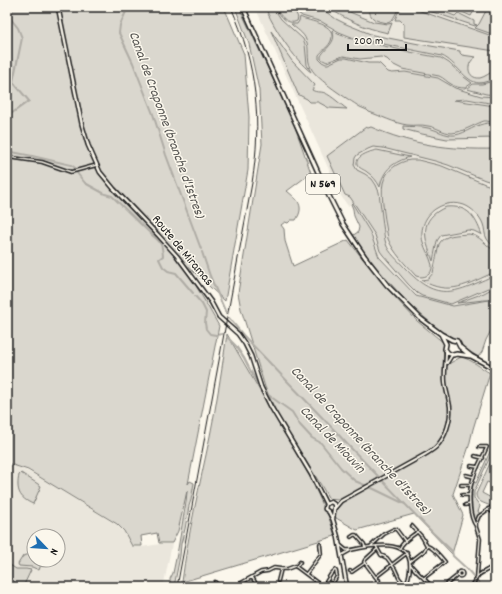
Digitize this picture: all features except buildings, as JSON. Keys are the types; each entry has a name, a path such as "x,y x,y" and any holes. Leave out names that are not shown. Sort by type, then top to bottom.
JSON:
{"main road":[{"name":"Route de Miramas","path":"58,7 82,125 100,172 177,256 211,302 220,317 238,334 245,344 251,356 261,387 271,407 311,474 326,504"},
{"name":"N 569","path":"243,7 327,192 346,228 365,257 387,285 422,319 441,334 452,340"},
{"name":"N 569","path":"441,334 446,344"},
{"path":"470,356 448,354 445,349 447,342 452,340 456,341 470,356 494,369"},
{"path":"457,354 460,347"},
{"name":"Route de Miramas","path":"323,496 331,502"},
{"path":"333,520 334,504 331,502 326,504 325,509 329,512 333,520 338,537 347,587"},
{"path":"329,512 334,509"}],"street":[{"path":"7,157 42,162 71,172 97,165"},
{"path":"334,509 341,501 426,454 436,447 443,438 448,424 450,409 445,373 446,352"},
{"path":"446,364 453,355"},
{"path":"478,576 480,539 476,526 472,520 470,496 471,485 487,447 479,447"},
{"path":"475,456 483,458"},
{"path":"471,466 478,467"},
{"path":"466,475 474,478"},
{"path":"461,485 471,485"},
{"path":"462,495 470,496"},
{"path":"331,502 341,501"},
{"path":"465,505 470,504"},
{"path":"476,526 479,516 493,506"},
{"path":"488,509 495,514"},
{"path":"412,526 422,537 427,546 431,547 445,562 424,578"},
{"path":"370,546 394,528 405,541"},
{"path":"400,548 405,541 417,532"},
{"path":"351,537 356,535 365,547"},
{"path":"306,574 321,554 320,544"},
{"path":"340,545 346,550"},
{"path":"341,554 370,546 388,545 400,548 406,553 410,563 417,573 432,587"},
{"path":"376,546 381,555 387,558 406,587"},
{"path":"406,587 410,563 424,551 427,546"},
{"path":"350,571 354,571 365,563 364,560 377,549"},
{"path":"341,554 346,550 351,550"},
{"path":"376,578 406,553"},
{"path":"296,567 300,562"},
{"path":"365,563 383,587"},
{"path":"471,587 478,576 487,571 495,563"},
{"path":"234,587 260,572 274,568 287,569 293,566 306,574 320,586 326,582 335,570 337,576 333,583"},
{"path":"492,567 494,582"},
{"path":"278,581 281,569"},
{"path":"442,587 458,575"},
{"path":"252,577 255,585"},
{"path":"370,587 379,580"},
{"path":"215,582 220,587"},
{"path":"326,582 333,583 338,587"}],"shaded area":[{"path":"7,7 224,7 244,54 249,117 248,170 225,301 182,261 219,326 188,484 190,481 194,483 181,544 174,587 171,587 170,579 173,573 178,549 187,491 178,531 172,543 159,543 157,533 141,536 142,546 132,546 124,531 117,524 28,470 7,463"},
{"path":"235,7 239,7 294,124 311,173 287,191 297,200 300,207 299,215 296,220 291,220 288,223 285,222 281,225 284,229 285,241 293,266 348,240 381,282 417,321 444,343 443,367 461,357 490,373 469,446 453,494 463,515 452,554 414,514 357,530 336,518 335,511 344,500 329,499 278,416 265,387 241,309 238,293 262,144 259,90 249,44"},
{"path":"255,7 495,7 495,287 491,288 495,299 453,306 416,296 379,257 370,232 352,203 348,206 341,196"},
{"path":"265,7 273,7 281,19 303,39 305,44 307,65 311,72 291,51 273,23"},
{"path":"275,7 289,7 297,15 297,21 287,21"},
{"path":"291,7 319,7 336,19 373,35 460,51 462,55 476,57 472,60 469,67 472,76 480,78 495,70 495,79 481,83 474,82 442,56 354,38 339,32 322,22 302,16"},
{"path":"327,7 341,7 374,22 388,24 392,23 388,33 379,31 356,23"},
{"path":"369,7 401,7 392,20 388,23 374,19 370,15"},
{"path":"406,7 495,37 495,51 404,37 404,24 400,20 395,20 400,10"},
{"path":"417,7 450,7 447,13 455,16 458,13 474,21 474,24 477,25 475,26"},
{"path":"450,7 476,7 471,16"},
{"path":"488,7 495,7 495,35 475,28 479,24"},
{"path":"300,17 322,24 330,30 332,35 331,41 319,55 319,59 322,62 328,64 341,58 346,58 368,63 378,63 388,72 405,72 438,78 455,88 481,96 495,97 495,104 467,99 454,100 495,106 495,123 484,121 460,131 449,133 425,125 402,124 369,112 333,89 314,73 310,65 308,46 305,38 302,33 291,24 297,24"},
{"path":"332,30 349,38 441,58 472,83 465,88 458,87 439,76 402,69 392,64 387,59 381,57 360,59 343,56 327,62 321,59 321,56 334,38"},
{"path":"271,31 292,61 315,85 312,90 328,94 347,109 329,108 318,102 310,102 298,94"},
{"path":"494,81 492,85 495,89 495,95 467,89 473,84 482,84"},
{"path":"488,123 495,125 495,138 447,139 403,129 403,126 422,127 448,135 455,135"},
{"path":"366,127 371,127 401,138 432,145 462,149 495,149 495,183 448,165 383,148 373,147 357,155 354,165 357,170 372,179 379,192 384,237 387,247 405,268 417,279 428,287 438,291 458,290 495,275 495,285 451,304 422,296 417,293 383,255 380,251 375,235 350,197 345,195 327,156"},
{"path":"377,150 410,157 399,161 390,167 381,181 380,187 373,177 357,164 358,159 361,156"},
{"path":"410,160 418,160 442,166 495,187 495,248 487,239 482,221 473,210 461,204 443,205 430,214 424,222 422,232 424,245 432,265 431,271 429,274 422,277 416,276 390,244 382,195 383,183 387,174 393,167"},
{"path":"352,203 370,232 379,257 416,296 453,306 489,300 457,303 484,293 495,287 495,320 492,322 494,325 486,340 482,352 478,357 462,346 458,340 445,335 437,329 399,293 379,271 352,236 358,232 359,227 354,216"},
{"path":"446,207 466,210 474,218 482,235 468,230 441,235 437,241 433,261 427,245 427,223 431,217"},
{"path":"469,234 480,238 495,251 495,272 467,284 450,288 441,288 421,280 428,279 433,273 439,244 444,238"},
{"path":"227,334 311,479 328,515 335,536 182,582 191,527 215,410"},
{"path":"495,441 495,446 474,492 474,498 480,506 478,512 481,514 475,523 472,508 473,482 476,483 492,447 491,446"},
{"path":"495,452 495,485 487,482 482,493 495,500 494,504 491,506 479,501 476,494"},
{"path":"7,464 14,465 29,472 117,525 124,532 132,547 172,544 164,583 159,587 7,587"},
{"path":"21,473 41,486 33,504 24,499 18,489 18,480"},
{"path":"26,555 26,567 19,566 18,564 23,556"},
{"path":"7,563 16,569 31,570 23,587 17,587 14,581 7,575"}],"waterway":[{"name":"Canal de Craponne (branche d'Istres)","path":"128,7 120,25 119,33 133,63 153,114 166,155 201,249"},
{"path":"7,14 18,28 22,38 13,82 29,101 8,116 7,131"},
{"path":"7,151 71,165 76,169"},
{"name":"Canal de Miouvin","path":"77,173 85,183 105,194 112,196 160,243 163,256 159,259 163,267 168,271 176,273 193,293"},
{"name":"Canal de Craponne (branche d'Istres)","path":"202,252 210,276 226,313"},
{"name":"Canal de Miouvin","path":"195,296 202,304 206,312 206,329 210,334 222,334"},
{"name":"Canal de Craponne (branche d'Istres)","path":"229,318 243,335 347,444 452,551 453,556 475,578"},
{"name":"Canal de Miouvin","path":"227,337 236,346 244,358 263,395"},
{"name":"Canal de Miouvin","path":"267,394 292,412 300,425 312,438 321,443 341,468 355,481 405,504"},
{"name":"Canal de Craponne (branche d'Istres)","path":"477,580 483,587"},
{"name":"Canal de Craponne (branche d'Istres)","path":"489,587 493,586"}],"railway":[{"path":"177,587 255,160 257,115 252,72 247,50 231,7"}]}
